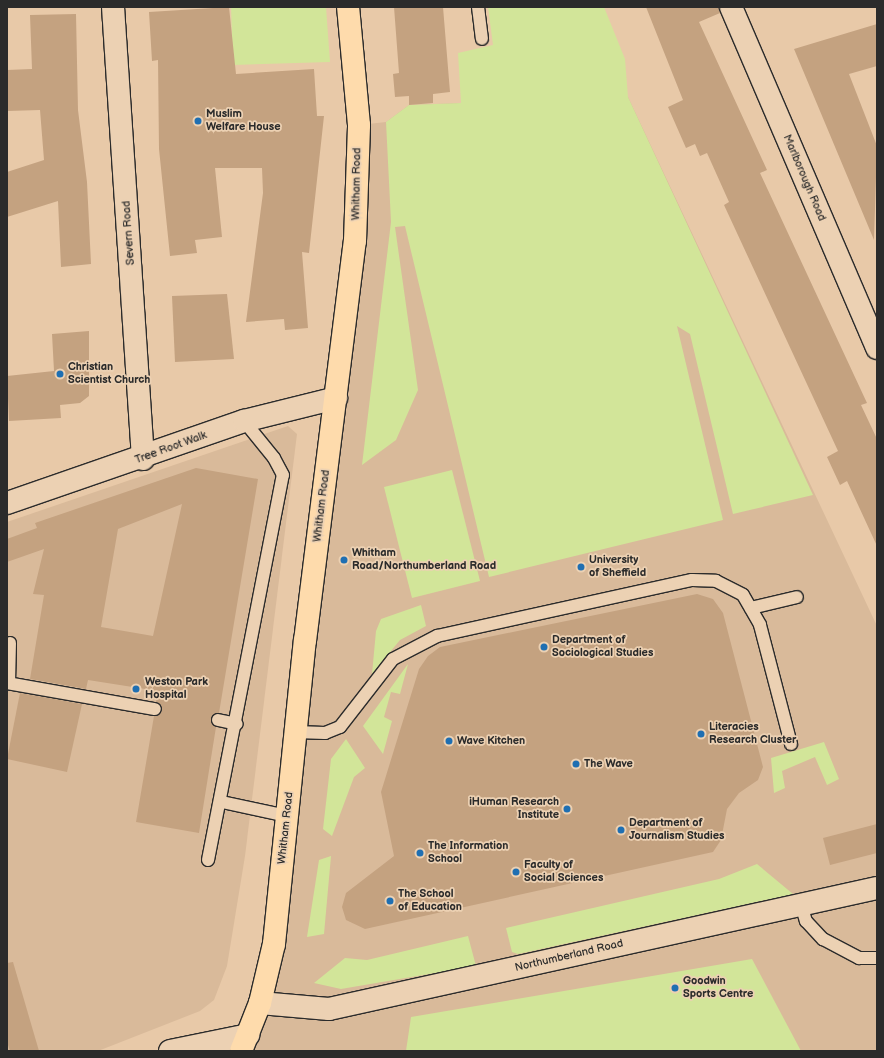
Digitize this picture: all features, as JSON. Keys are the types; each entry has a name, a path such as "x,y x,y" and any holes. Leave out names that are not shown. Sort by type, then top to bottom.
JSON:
{"main road":[{"name":"Whitham Road","path":"244,1043 260,1003 274,944 295,732 358,207 359,125 348,7"}],"street":[{"name":"Severn Road","path":"113,7 143,459"},
{"name":"Marlborough Road","path":"731,7 877,348"},
{"name":"Tree Root Walk","path":"7,503 143,459 244,421 336,398"},
{"name":"Northumberland Road","path":"260,1003 329,1009 877,888"},
{"path":"170,1051 244,1043"}],"lane":[{"path":"478,7 482,39"},
{"path":"208,860 222,802 283,475 274,458 244,421"},
{"path":"295,732 325,733 340,728 393,659 437,636 692,580 716,581 743,595 751,608 760,625 791,744"},
{"path":"751,608 796,597"},
{"path":"10,643 8,683 155,709"},
{"path":"218,720 237,724"},
{"path":"222,802 287,816"},
{"path":"801,904 806,921 823,939 859,958 877,958"}],"shaded area":[{"name":"University of Sheffield","path":"628,97 877,626 877,1051 241,1051 260,1003 359,125 386,122 409,105"},
{"name":"Weston Park Hospital","path":"288,426 297,434 245,856 227,966 214,1000 200,1011 98,1051 7,1051 7,522"}],"green space":[{"path":"231,7 326,7 330,62 233,65"},
{"path":"488,7 604,7 625,59 628,97 813,495 733,514 690,334 677,326 723,520 489,577 405,226 395,227 418,390 396,440 362,465 391,222 386,122 409,105 461,103 458,53 493,45"},
{"path":"452,470 480,581 412,598 384,487"},
{"path":"421,605 426,626 400,640 372,674 376,631 381,619"},
{"path":"408,664 400,694 391,692 384,717 392,721 383,754 363,726"},
{"path":"346,739 365,768 354,777 332,836 323,829 331,759"},
{"path":"824,742 839,779 827,785 815,757 782,771 785,788 774,793 771,758"},
{"path":"331,856 324,934 307,937 319,860"},
{"path":"757,864 793,894 518,954 512,952 506,928 719,879"},
{"path":"468,936 476,966 341,989 314,983 345,958 367,960"},
{"name":"Goodwin Sports Centre","path":"752,959 801,1051 406,1051 411,1017"}],"building":[{"path":"229,7 236,74 314,69 317,116 324,116 309,253 302,252 308,328 285,330 284,319 246,322 263,193 262,168 215,168 222,237 195,240 197,253 170,256 159,149 158,60 152,61 149,12"},
{"path":"394,7 443,7 450,92 433,94 433,103 409,105 409,96 395,97 393,74 399,73"},
{"path":"646,7 719,7 720,13 699,22 767,170 760,173 867,403 861,405 877,439 877,546 847,481 840,485 827,457 838,451 724,205 729,202 707,153 700,156 695,144 686,148 668,107 683,100"},
{"path":"76,14 78,110 87,182 91,264 61,267 58,201 7,217 7,172 44,160 40,110 7,111 7,70 32,69 30,15"},
{"path":"877,24 877,66 849,74 877,146 874,240 794,49"},
{"path":"227,294 234,359 175,362 172,296"},
{"name":"Christian Scientist Church","path":"89,331 89,396 80,403 60,405 61,418 9,421 7,376 54,371 52,334"},
{"path":"196,468 258,479 219,713 211,719 216,727 199,833 136,822 154,716 162,710 156,702 158,691 88,680 86,689 30,679 44,595 33,594 44,549 7,562 7,539 37,528 35,523","holes":["182,504 153,636 101,627 118,529"]},
{"name":"The Wave","path":"697,594 713,599 723,613 763,767 758,780 739,793 727,809 721,840 713,852 365,929 346,920 342,907 346,893 394,856 381,792 419,669 428,656 440,647"},
{"path":"20,693 82,704 67,772 7,759"},
{"path":"877,824 877,853 830,865 823,838"},
{"path":"13,962 39,1051 10,1051 7,1042 7,963"}],"place":[{"name":"Muslim Welfare House","path":"198,121"},
{"name":"Christian Scientist Church","path":"60,374"},
{"name":"Whitham Road/Northumberland Road","path":"344,560"},
{"name":"University of Sheffield","path":"581,567"},
{"name":"Department of Sociological Studies","path":"544,647"},
{"name":"Weston Park Hospital","path":"136,689"},
{"name":"Literacies Research Cluster","path":"701,734"},
{"name":"Wave Kitchen","path":"449,741"},
{"name":"The Wave","path":"576,764"},
{"name":"iHuman Research Institute","path":"567,809"},
{"name":"Department of Journalism Studies","path":"621,830"},
{"name":"The Information School","path":"420,853"},
{"name":"Faculty of Social Sciences","path":"516,872"},
{"name":"The School of Education","path":"390,901"},
{"name":"Goodwin Sports Centre","path":"675,988"}]}
